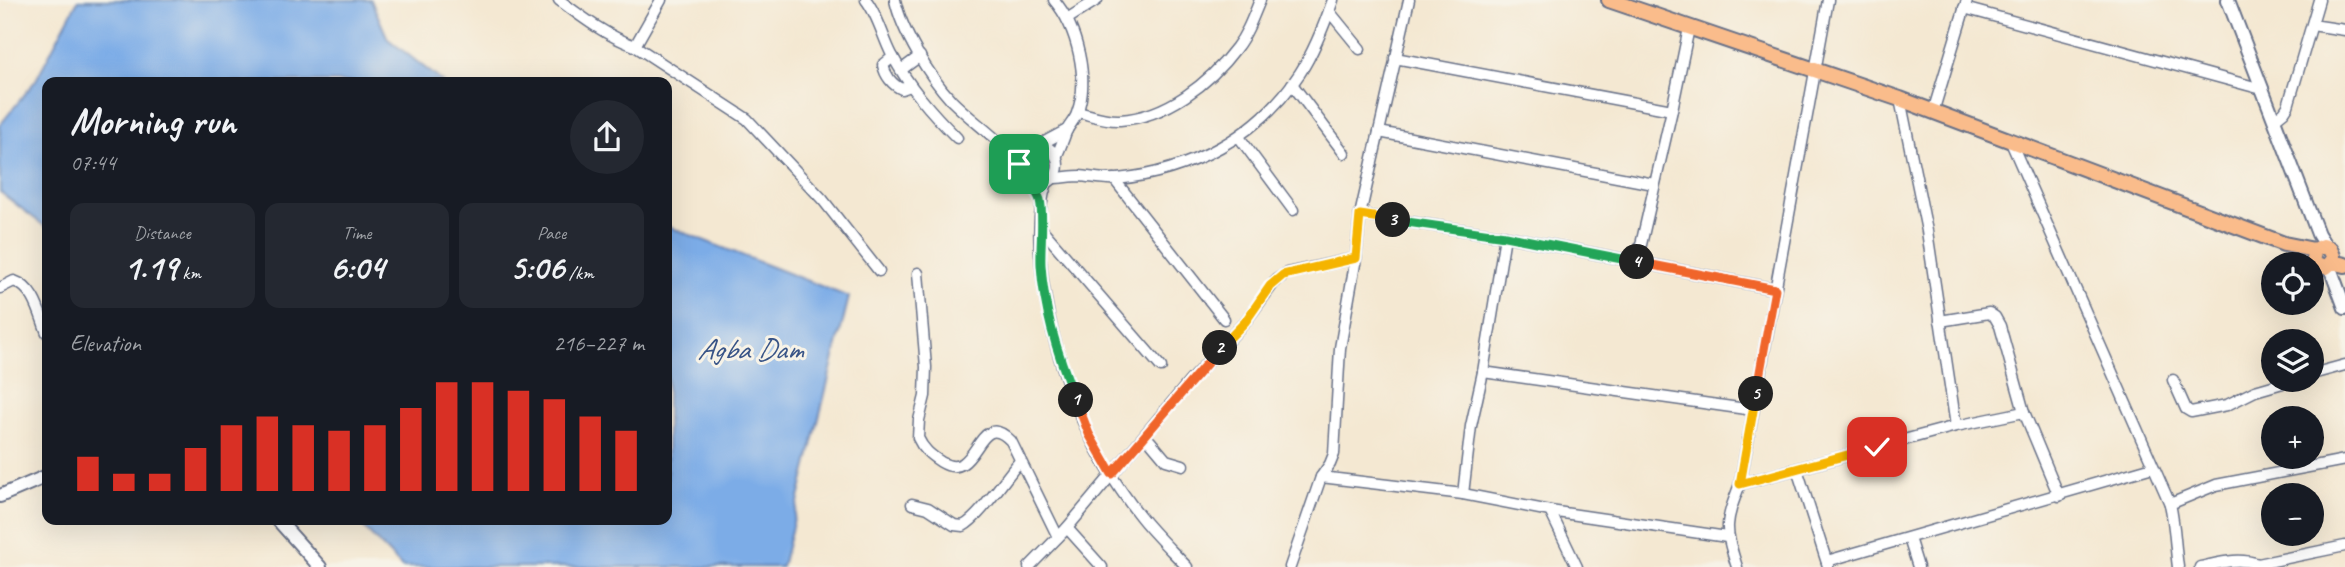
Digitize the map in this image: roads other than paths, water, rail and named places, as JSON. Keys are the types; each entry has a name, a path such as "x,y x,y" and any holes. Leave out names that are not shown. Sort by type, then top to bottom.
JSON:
{"main road":[{"path":"1609,0 1900,99 2284,244 2327,256"}],"street":[{"path":"559,0 618,40 635,46 747,119 823,200 878,271"},
{"path":"635,46 661,0"},
{"path":"866,0 909,86 957,138"},
{"path":"895,0 901,21 920,55 950,98 1019,164"},
{"path":"1054,0 1067,19 1080,54 1082,76 1078,112 1067,130 1057,158 1057,169 1040,202 1041,267 1050,328 1089,434 1139,515 1187,567"},
{"path":"1067,19 1097,0"},
{"path":"1078,112 1121,120 1157,112 1185,98 1236,48 1249,27 1259,0"},
{"path":"1031,183 1078,176 1114,179 1142,175 1187,164 1239,137 1258,121 1302,72 1333,0"},
{"path":"1290,567 1321,477 1334,454 1340,348 1356,258 1360,215 1409,0"},
{"path":"1737,567 1727,537 1728,517 1740,484 1828,0"},
{"path":"2228,0 2345,308"},
{"path":"2274,120 2288,106 2319,0"},
{"path":"1933,112 1966,4 2262,89"},
{"path":"1329,11 1360,49"},
{"path":"2312,25 2345,30"},
{"path":"1637,262 1689,29"},
{"path":"901,70 920,55"},
{"path":"893,57 883,65 886,74 898,87 902,89 909,86"},
{"path":"1395,58 1672,110"},
{"path":"1292,84 1344,153"},
{"path":"1900,99 1927,232 1956,426"},
{"path":"1001,144 1027,149 1067,130"},
{"path":"1379,132 1654,184"},
{"path":"1239,137 1293,210"},
{"path":"2010,141 2169,504 2175,528 2178,567"},
{"path":"1039,145 1048,147 1078,176"},
{"path":"1027,149 1019,164 1021,174 1031,183 1040,202"},
{"path":"1114,179 1224,319"},
{"path":"1360,215 1505,236 1775,289"},
{"path":"1040,227 1161,367"},
{"path":"1463,494 1471,426 1483,372 1505,236"},
{"path":"1029,567 1067,528 1190,381 1245,322 1276,280 1286,273 1356,258"},
{"path":"918,273 926,396 919,420 918,438 928,453 951,467 957,467 989,433 1003,432 1012,441 1058,537"},
{"path":"0,288 14,281 22,284 31,294 42,321"},
{"path":"1940,321 1989,313 1995,317 2024,411 2059,496"},
{"path":"2324,371 2345,365"},
{"path":"1483,372 1753,410"},
{"path":"2173,380 2186,409 2196,412 2227,405 2261,389"},
{"path":"1740,484 1956,426 2024,411"},
{"path":"1143,438 1150,441 1166,460 1183,465"},
{"path":"2169,504 2216,485 2345,460"},
{"path":"912,504 928,508 954,525 963,526 972,521 1020,461"},
{"path":"1797,469 1827,564 2153,467"},
{"path":"1321,477 1463,494 1550,511 1727,537"},
{"path":"0,496 42,478"},
{"path":"1550,511 1573,565"},
{"path":"282,525 320,567"},
{"path":"1067,528 1101,567"},
{"path":"1909,538 1918,567"},
{"path":"2200,567 2236,560 2247,560 2258,565 2345,546"}],"water":[{"path":"78,0 371,0 388,39 437,77 42,77 42,224 0,192 0,125 36,80"},
{"name":"Agba Dam","path":"672,228 849,297 782,567 402,567 361,525 672,525"}]}
